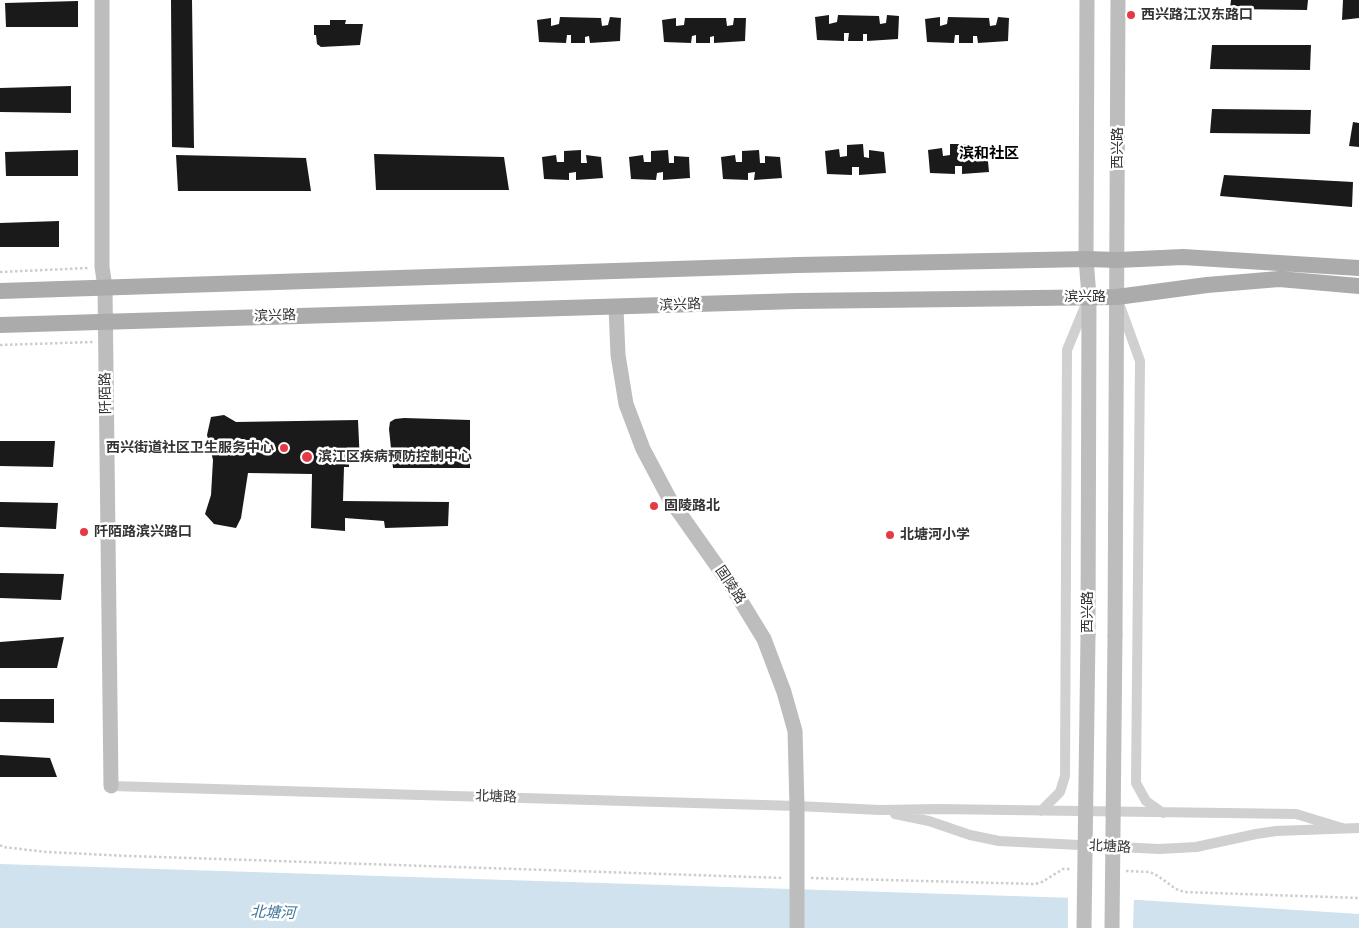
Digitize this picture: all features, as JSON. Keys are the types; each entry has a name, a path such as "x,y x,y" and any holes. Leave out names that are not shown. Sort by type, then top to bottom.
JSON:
{"main road":[{"name":"阡陌路","path":"102,0 102,267 105,287 106,342 111,786"},
{"name":"西兴路","path":"1084,928 1088,634 1089,296 1086,259 1087,0"},
{"name":"西兴路","path":"1112,928 1118,260 1118,0"},
{"path":"0,291 788,265 1118,260 1183,257 1359,268"},
{"name":"滨兴路","path":"0,325 807,301 1117,297 1208,285 1280,279 1359,286"},
{"name":"固陵路","path":"616,307 618,355 626,404 643,449 669,498 734,590 764,639 795,731 798,878 797,928"}],"street":[{"name":"西兴路","path":"1041,811 1060,792 1065,776 1068,350 1089,296"},
{"name":"西兴路","path":"1117,297 1140,361 1136,783 1146,801 1163,812"},
{"name":"北塘路","path":"111,786 880,810 1296,814 1342,828"},
{"name":"北塘路","path":"880,810 929,821 970,835 999,841 1159,850 1196,847 1276,831 1359,828"}],"path":[{"path":"0,272 102,267"},
{"path":"0,345 106,342"},
{"path":"0,845 3,847 47,852 129,856 798,878"}],"water":[{"name":"北塘河","path":"0,864 1139,900 1359,914 1359,928 0,928"}],"pier":[{"path":"1068,896 1134,898 1133,928 1068,928"}],"building":[{"path":"171,0 192,0 194,148 172,147"},
{"path":"1231,0 1308,0 1307,10 1230,9"},
{"path":"1343,0 1359,0 1359,18 1342,20"},
{"path":"78,1 78,27 6,27 5,3"},
{"path":"829,15 829,24 837,22 838,15 879,16 880,24 886,23 887,15 899,16 898,39 867,41 867,34 863,34 863,41 848,41 849,33 844,33 844,41 817,40 815,17"},
{"path":"560,17 601,18 602,26 608,25 610,17 621,18 620,41 590,43 589,36 585,37 585,43 571,43 571,35 567,35 566,43 539,42 537,20 551,18 551,26 559,24"},
{"path":"940,17 940,26 947,24 948,17 989,18 990,26 996,25 998,17 1009,18 1008,41 978,43 977,36 973,36 973,43 959,43 959,35 955,35 954,43 927,42 925,19"},
{"path":"676,18 676,26 684,25 685,18 726,18 727,26 733,25 734,18 746,18 745,41 714,43 714,36 710,37 710,43 696,43 696,35 692,36 691,43 664,42 662,20"},
{"path":"330,20 346,20 345,24 363,24 360,45 321,47 317,44 316,35 314,35 314,25 330,25"},
{"path":"1212,45 1311,45 1310,70 1210,69"},
{"path":"71,86 71,113 0,112 0,88"},
{"path":"1212,109 1311,110 1310,134 1210,133"},
{"path":"1353,122 1359,123 1359,147 1349,146"},
{"path":"863,144 864,157 869,158 869,150 884,152 886,173 859,175 859,167 852,167 852,175 827,174 825,151 839,149 840,157 847,156 847,145"},
{"path":"950,144 967,144 968,156 973,157 972,149 987,151 989,172 962,174 962,166 955,166 955,174 930,173 928,150 942,148 943,156 950,155"},
{"path":"78,150 78,176 6,176 5,152"},
{"path":"581,150 581,163 587,163 586,155 601,157 603,178 576,180 576,172 569,173 569,180 544,179 542,157 556,155 557,162 564,162 564,151"},
{"path":"668,150 669,163 674,163 674,156 689,157 690,178 663,180 663,172 657,173 656,180 631,179 629,157 643,155 644,162 651,162 651,151"},
{"path":"759,150 760,163 765,163 765,156 780,157 782,178 754,180 755,172 748,173 748,180 723,179 721,157 735,155 736,162 742,162 742,151"},
{"path":"374,154 504,157 509,190 376,190"},
{"path":"176,155 306,158 311,191 178,191"},
{"path":"1224,175 1353,182 1352,207 1220,196"},
{"path":"59,221 59,247 0,247 0,223"},
{"path":"224,415 236,422 358,420 360,464 349,464 349,467 344,467 343,501 449,502 448,526 385,528 384,521 345,518 345,531 311,528 312,474 248,473 241,518 236,528 214,524 205,514 211,495 213,460 207,435 211,417"},
{"name":"滨江区疾病预防控制中心","path":"395,419 470,420 470,468 393,468 390,422"},
{"path":"0,441 55,441 53,467 0,466"},
{"path":"0,502 58,503 56,529 0,527"},
{"path":"0,573 64,574 61,600 0,598"},
{"path":"64,637 57,668 0,668 0,642"},
{"path":"0,699 54,699 54,723 0,722"},
{"path":"0,755 50,758 57,777 0,777"}],"place":[{"name":"西兴路江汉东路口","path":"1131,15"},
{"name":"西兴街道社区卫生服务中心","path":"284,448"},
{"name":"滨江区疾病预防控制中心","path":"307,457"},
{"name":"固陵路北","path":"654,506"},
{"name":"阡陌路滨兴路口","path":"84,532"},
{"name":"北塘河小学","path":"890,535"}],"district":[{"name":"滨和社区","path":"989,154"}]}
